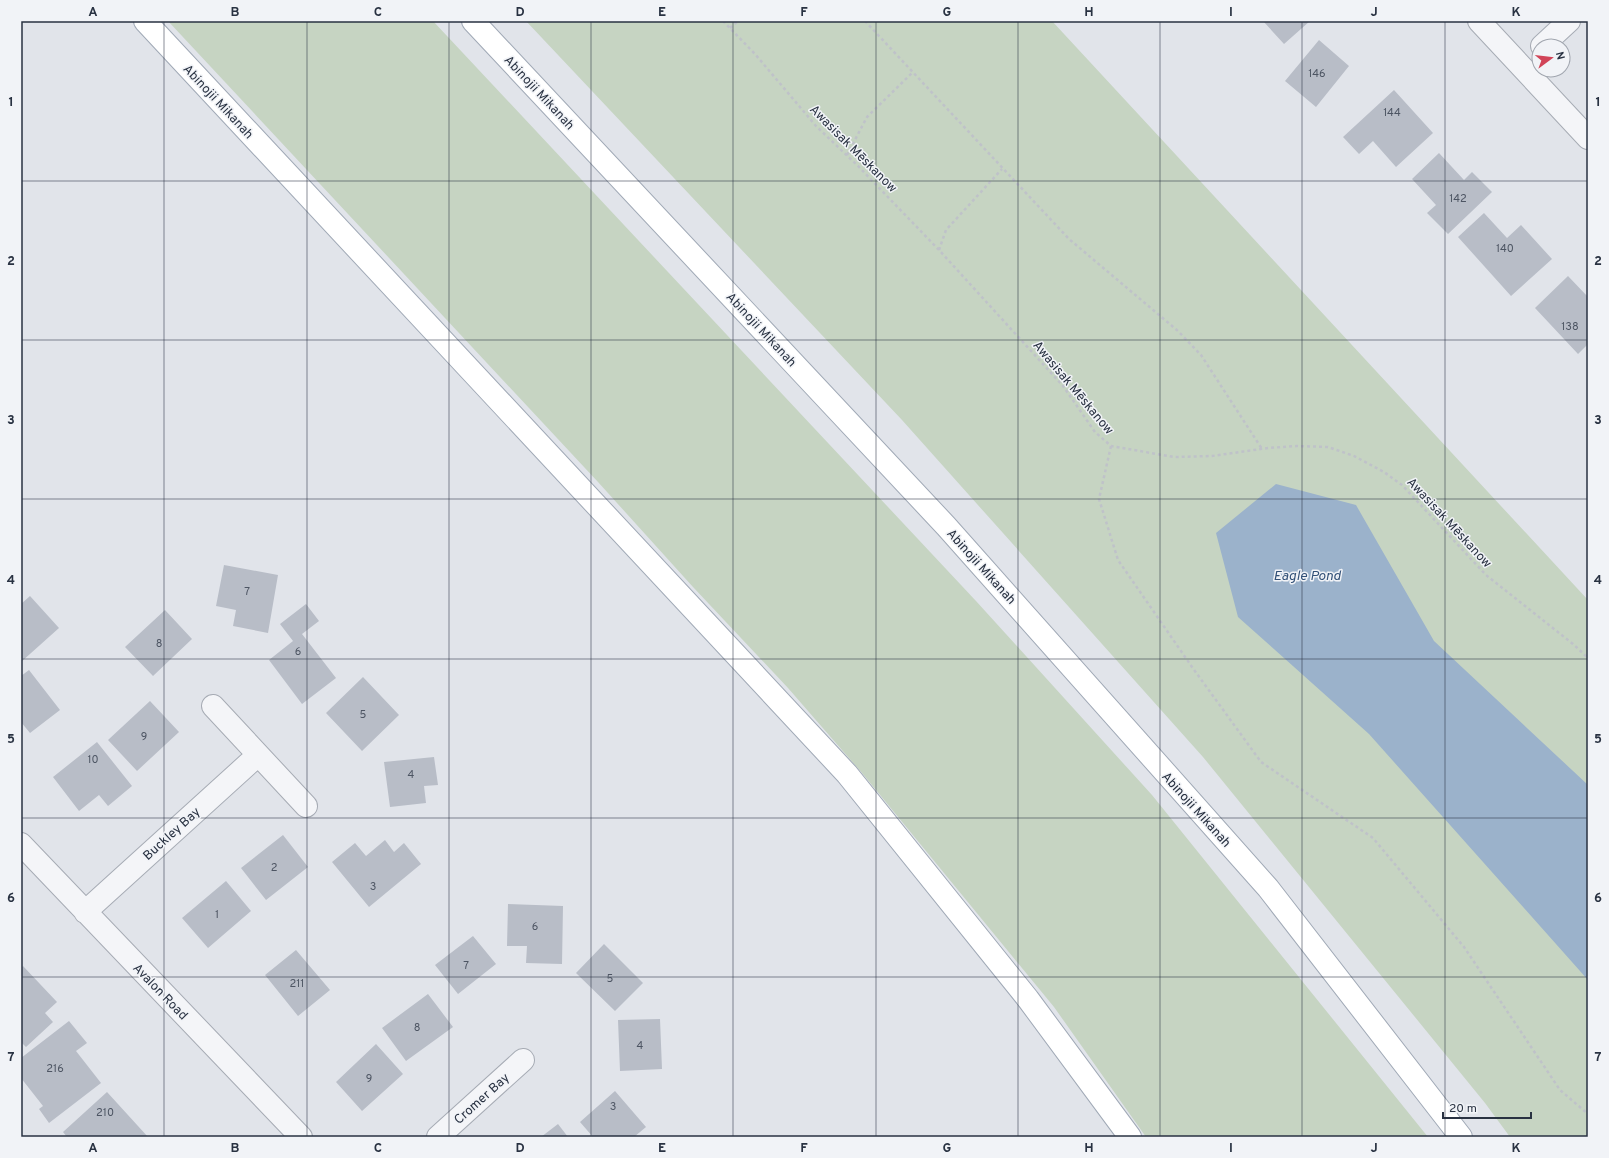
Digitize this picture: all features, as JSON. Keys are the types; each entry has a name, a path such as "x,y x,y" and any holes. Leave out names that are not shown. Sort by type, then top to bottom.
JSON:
{"main road":[{"name":"Abinojii Mikanah","path":"145,21 847,774 1028,999 1130,1137"},
{"name":"Abinojii Mikanah","path":"474,21 946,526 1257,876 1461,1137"}],"street":[{"path":"1479,21 1588,138"},
{"path":"1551,38 1569,21"},
{"path":"1521,66 1531,57"},
{"path":"213,706 306,806"},
{"name":"Buckley Bay","path":"85,912 258,755"},
{"name":"Avalon Road","path":"21,844 301,1137"},
{"name":"Cromer Bay","path":"438,1137 523,1060"}],"path":[{"name":"Awasisak Mēskanow","path":"723,21 755,54 816,126 847,155 939,250 1063,386 1095,432 1111,446 1174,457 1212,456 1297,446 1328,447 1354,456 1384,472 1402,485 1486,575 1573,644 1588,658"},
{"path":"730,28 738,21"},
{"path":"864,21 1068,239 1178,331 1202,355 1262,449"},
{"path":"847,155 867,117 913,72"},
{"path":"939,250 946,230 1002,169"},
{"path":"1111,446 1098,499 1118,560 1192,667 1261,762 1373,838 1464,947 1560,1090 1588,1114"}],"green space":[{"path":"168,21 433,21 976,601 1152,795 1428,1137 1146,1137 1054,1007 862,773 788,688"},
{"path":"526,21 1052,21 1588,600 1588,1137 1510,1137 1485,1103 1203,757 902,420"}],"water":[{"name":"Eagle Pond","path":"1276,484 1356,505 1434,641 1588,785 1588,980 1369,734 1238,617 1216,533"}],"building":[{"path":"1263,21 1310,21 1284,44"},
{"path":"1319,40 1349,66 1316,107 1285,81"},
{"path":"1394,90 1433,133 1396,167 1373,141 1359,154 1343,137"},
{"path":"1439,153 1464,180 1472,172 1492,192 1448,234 1427,213 1436,205 1412,179"},
{"path":"1484,213 1507,238 1521,225 1552,259 1511,296 1458,237"},
{"path":"1568,276 1588,297 1588,344 1578,354 1535,308"},
{"path":"224,565 278,575 268,633 233,626 236,610 216,606"},
{"path":"30,596 59,628 21,662 21,604"},
{"path":"306,604 319,621 302,634 336,678 302,704 269,660 293,641 280,624"},
{"path":"165,610 192,639 153,676 125,647"},
{"path":"29,670 60,710 30,733 21,722 21,676"},
{"path":"363,677 399,715 362,751 326,713"},
{"path":"150,701 179,732 137,771 108,740"},
{"path":"97,742 132,786 108,806 99,795 79,811 53,777"},
{"path":"434,757 438,785 424,786 426,803 390,807 384,762"},
{"path":"283,835 308,867 266,900 241,868"},
{"path":"385,840 394,852 404,843 421,864 369,907 332,862 355,843 366,856"},
{"path":"226,881 251,911 208,948 182,918"},
{"path":"508,904 563,906 562,964 526,963 527,946 507,946"},
{"path":"473,936 496,964 458,994 435,965"},
{"path":"604,944 643,983 615,1011 576,973"},
{"path":"296,950 330,990 298,1016 265,975"},
{"path":"23,966 57,1002 45,1013 53,1022 26,1047 21,1042 21,968"},
{"path":"428,994 453,1027 406,1061 382,1028"},
{"path":"660,1019 662,1069 620,1071 618,1020"},
{"path":"69,1021 87,1043 76,1051 101,1083 49,1123 39,1109 43,1106 21,1078 21,1058"},
{"path":"376,1044 403,1074 362,1111 336,1082"},
{"path":"615,1091 646,1127 634,1137 593,1137 580,1122"},
{"path":"107,1092 148,1137 67,1137 63,1132"},
{"path":"558,1124 568,1137 541,1137"}]}
